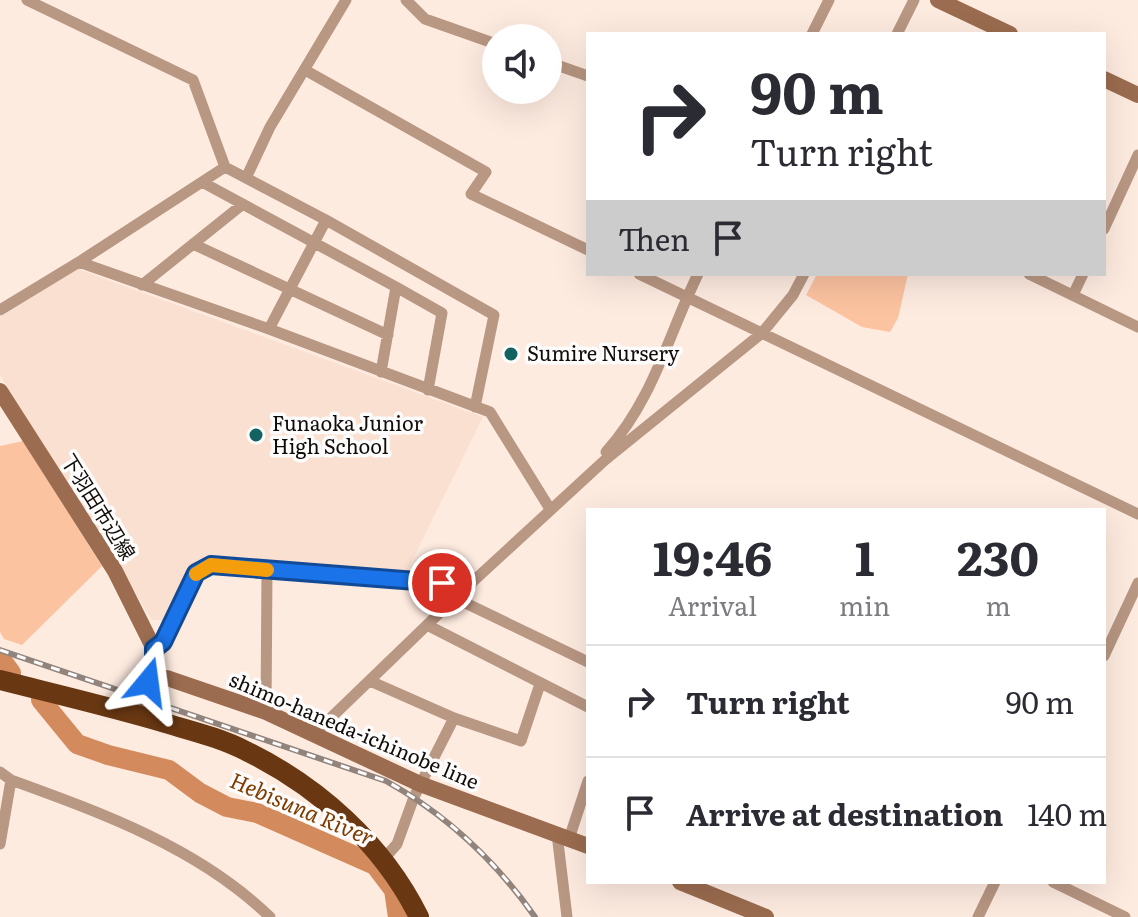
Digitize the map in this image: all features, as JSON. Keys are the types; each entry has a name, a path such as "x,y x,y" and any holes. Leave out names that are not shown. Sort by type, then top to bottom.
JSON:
{"highway":[{"path":"0,680 216,738 277,768 325,800 363,836 410,898 419,917"}],"main road":[{"path":"938,0 1006,32"},
{"path":"1106,80 1138,95"},
{"name":"下羽田市辺線","path":"0,391 115,571 154,649 182,682"},
{"path":"138,716 154,649"},
{"name":"shimo-haneda-ichinobe line","path":"148,682 167,678 266,712 420,784 586,845"},
{"path":"685,884 766,917"}],"street":[{"path":"27,0 193,80 225,167 494,315 475,407"},
{"path":"246,178 270,127 346,0"},
{"path":"406,0 425,19 482,39"},
{"path":"813,32 829,0"},
{"path":"898,32 914,0"},
{"path":"562,67 586,75"},
{"path":"305,70 486,172 471,194 586,249"},
{"path":"1106,225 1138,155"},
{"path":"0,310 225,167"},
{"path":"202,182 442,313 428,390"},
{"path":"142,285 243,204"},
{"path":"269,329 326,220"},
{"path":"193,244 388,335"},
{"path":"79,262 490,412 550,509"},
{"path":"643,276 1138,514"},
{"path":"605,460 606,452 650,389 697,276"},
{"path":"313,735 550,509 605,460 762,333 793,295 803,276"},
{"path":"1033,276 1138,327"},
{"path":"1073,295 1082,276"},
{"path":"381,372 396,287"},
{"path":"154,649 163,642 200,570 211,565 471,585"},
{"path":"266,712 267,570"},
{"path":"1106,652 1138,583"},
{"path":"455,598 586,661"},
{"path":"427,625 586,706"},
{"path":"370,681 454,718 521,741 540,684"},
{"path":"382,861 397,844 420,784 454,718"},
{"path":"0,772 11,780 90,810 185,853 247,896 270,917"},
{"path":"0,844 11,780"},
{"path":"567,917 563,836 586,785"},
{"path":"978,917 994,884"},
{"path":"1057,884 1125,917"}],"shaded area":[{"name":"Funaoka Junior High School","path":"78,269 483,417 406,573 210,563 194,565 167,620 152,620 0,375 0,317"},
{"path":"816,276 908,276 898,318 890,332 862,327 806,295"},
{"path":"23,441 102,566 22,645 4,639 0,632 0,446"}],"waterway":[{"name":"Hebisuna River","path":"0,658 11,673"},
{"name":"Hebisuna River","path":"41,700 77,744 169,770 200,793 227,807 257,813 375,865 394,890 398,917"}],"railway":[{"path":"0,650 386,781 468,840 503,876 535,917"}],"slow traffic":[{"path":"196,574 211,565 267,570"}],"place":[{"name":"Sumire Nursery","path":"511,354"},
{"name":"Funaoka Junior High School","path":"256,435"}],"route":[{"path":"148,682 154,649 163,642 196,573 211,565 442,583"}]}
